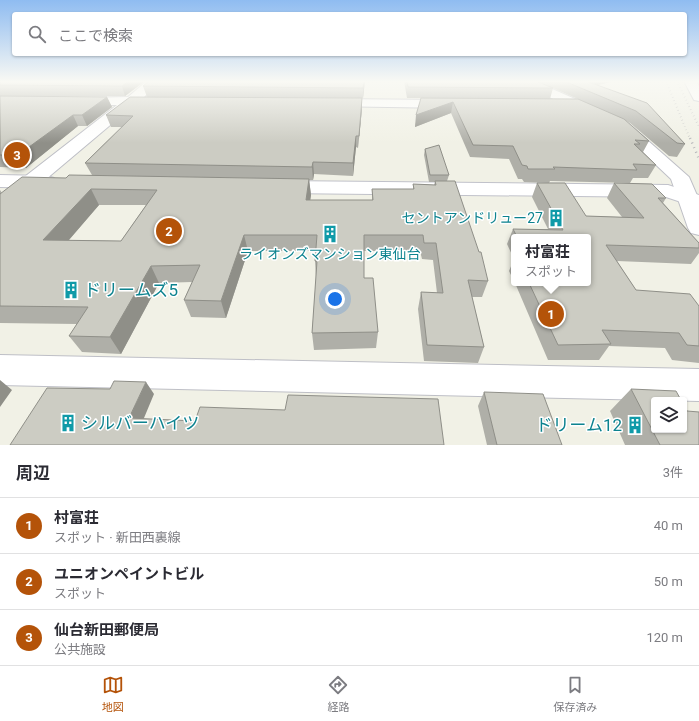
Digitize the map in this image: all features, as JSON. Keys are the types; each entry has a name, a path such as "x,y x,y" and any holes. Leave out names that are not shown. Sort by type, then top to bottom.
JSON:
{"street":[{"path":"0,208 130,102"},
{"path":"156,102 163,102"},
{"path":"574,102 624,127 680,177 693,199 699,228"},
{"path":"315,103 459,104"},
{"path":"547,104 579,104"},
{"path":"0,181 68,182"},
{"path":"262,186 405,189 668,190 693,199"},
{"path":"0,370 699,385"}],"building":[{"path":"0,102 100,102 82,115 73,115 18,155 0,155"},
{"path":"124,102 362,102 359,136 356,136 353,163 313,162 312,167 85,163 133,116 106,115"},
{"path":"420,102 584,102 624,119 649,141 635,140 640,144 634,144 656,165 633,164 637,170 553,167 555,169 528,169 527,166 522,165 513,146 473,145 453,102 416,115"},
{"path":"614,102 647,103 685,144 677,143 636,111"},
{"path":"439,145 449,175 430,175 425,149"},
{"path":"69,175 309,179 306,200 373,200 372,189 414,189 413,184 436,185 435,181 455,181 479,252 481,252 488,281 468,280 484,347 427,345 421,292 443,293 436,243 424,243 423,235 364,235 364,278 373,278 378,332 312,333 317,261 315,261 317,235 244,235 221,301 184,300 200,265 151,266 110,337 69,336 88,307 0,306 0,194 22,177 66,178","holes":["91,189 157,190 121,241 43,240"]},
{"path":"537,183 565,183 586,216 644,218 614,183 652,184 666,198 658,198 699,243 699,248 606,245 636,290 690,294 699,306 699,346 687,345 679,333 602,330 611,344 558,345 530,286 591,286 591,234 516,234 513,229 563,230"},
{"path":"114,381 146,382 129,418 195,421 200,407 285,410 288,395 438,399 444,445 10,445 47,388 110,389"},
{"path":"631,389 676,391 679,397 651,397 651,428"},
{"path":"484,392 543,394 562,445 497,445"},
{"path":"687,411 699,412 699,445 660,445 654,433 687,433"}],"railway":[{"path":"675,102 690,139"},
{"path":"687,102 699,127"},
{"path":"690,138 699,159"}],"place":[{"name":"仙台新田郵便局","path":"17,155"},
{"name":"セントアンドリュー27","path":"556,218"},
{"name":"ユニオンペイントビル","path":"169,231"},
{"name":"ライオンズマンション東仙台","path":"330,234"},
{"name":"ドリームズ5","path":"71,290"},
{"name":"村富荘","path":"551,314"},
{"name":"シルバーハイツ","path":"68,423"},
{"name":"ドリーム12","path":"635,425"}]}
